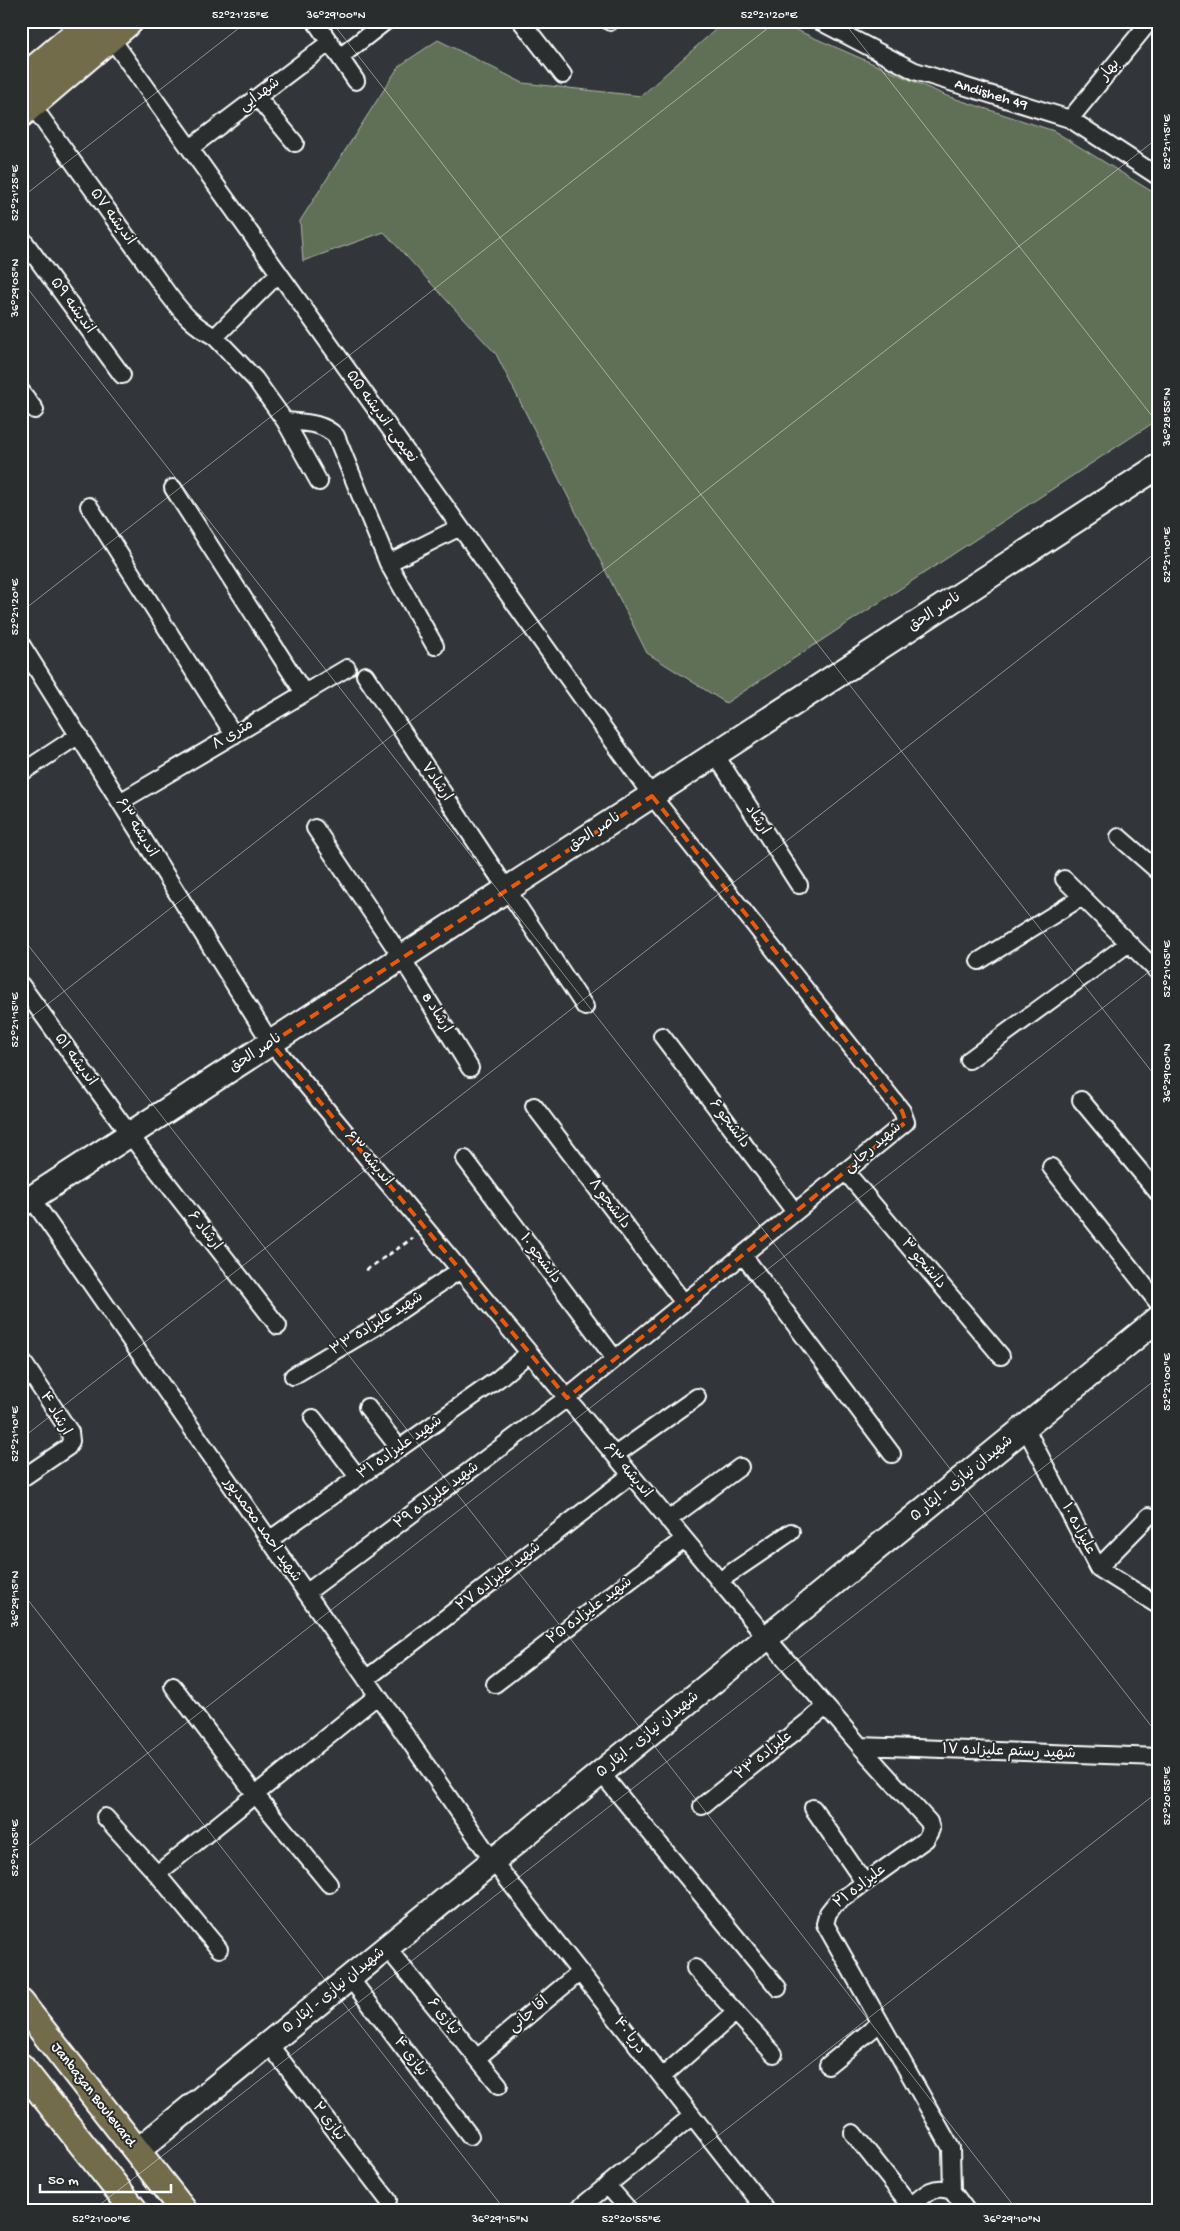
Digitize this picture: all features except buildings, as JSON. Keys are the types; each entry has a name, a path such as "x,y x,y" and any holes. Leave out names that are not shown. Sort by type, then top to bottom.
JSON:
{"main road":[{"path":"21,80 91,21"},
{"path":"27,109 130,21"},
{"name":"Janbazan Boulevard","path":"21,2003 183,2210"},
{"path":"21,2067 134,2210"}],"street":[{"path":"315,21 356,81"},
{"path":"340,57 386,21"},
{"path":"521,21 563,75"},
{"name":"Andisheh 49","path":"819,21 915,72 1070,119 1159,177"},
{"name":"بهار","path":"1070,119 1153,24"},
{"name":"نعیمی- اندیشه ۵۵","path":"111,38 652,796"},
{"name":"شهدایی","path":"190,148 330,42"},
{"path":"257,97 294,143"},
{"name":"اندیشه ۵۷","path":"27,109 189,321 215,337 254,379 285,421 319,482"},
{"name":"اندیشه ۵۹","path":"21,237 122,375"},
{"path":"215,337 279,273"},
{"path":"21,391 35,410"},
{"path":"285,421 316,424 328,428 336,436 388,563 435,646"},
{"name":"ناصر الحق","path":"26,1202 1159,466"},
{"path":"173,488 304,693"},
{"path":"89,506 234,735"},
{"path":"388,563 460,527"},
{"name":"اندیشه ۶۳","path":"21,644 271,1043 767,1638"},
{"name":"۸ متری","path":"120,802 347,668"},
{"name":"ارشاد۷","path":"365,675 585,1007"},
{"path":"21,773 79,735"},
{"name":"ارشاد","path":"715,754 799,885"},
{"name":"شهید رجایی","path":"567,1398 906,1122 902,1111 652,796"},
{"name":"ارشاد 8","path":"315,828 402,958 470,1068"},
{"path":"1119,837 1159,872"},
{"path":"1064,879 1159,973"},
{"path":"979,961 1082,897"},
{"path":"969,1060 1129,943"},
{"name":"اندیشه ۵۱","path":"21,985 130,1135"},
{"name":"دانشجو ۶","path":"662,1036 795,1212"},
{"path":"1081,1100 1159,1194"},
{"name":"دانشجو ۸","path":"534,1106 684,1303"},
{"name":"ارشاد ۶","path":"130,1135 278,1326"},
{"name":"دانشجو ۱۰","path":"465,1159 615,1359"},
{"path":"1051,1167 1159,1304"},
{"name":"دانشجو ۳","path":"845,1171 1001,1356"},
{"name":"شهید احمد محمدپور","path":"26,1202 269,1540 493,1861"},
{"path":"743,1255 892,1454"},
{"name":"شهید علیزاده ۳۳","path":"293,1376 382,1323 460,1270"},
{"name":"شهیدان نیازی - ایثار ۵","path":"137,2151 1025,1427 1156,1326"},
{"name":"شهید علیزاده ۳۱","path":"269,1540 498,1379 529,1353"},
{"name":"ارشاد ۴","path":"21,1360 70,1432 71,1441 68,1447 21,1478"},
{"path":"615,1456 697,1397"},
{"name":"شهید علیزاده ۲۹","path":"306,1593 567,1398"},
{"path":"367,1407 399,1448"},
{"path":"312,1418 358,1477"},
{"name":"علیزاده ۱۰","path":"1025,1427 1098,1568 1159,1606"},
{"path":"668,1520 740,1467"},
{"name":"شهید علیزاده ۲۷","path":"366,1679 631,1475"},
{"path":"1098,1568 1149,1516"},
{"path":"719,1581 791,1532"},
{"name":"شهید علیزاده ۲۵","path":"495,1684 684,1539"},
{"name":"علیزاده ۲۱","path":"767,1638 928,1822 931,1829 926,1839 864,1882 831,1909 825,1924 951,2148 952,2191"},
{"path":"173,1686 255,1794 329,1884"},
{"path":"157,1874 378,1696"},
{"name":"علیزاده ۲۳","path":"702,1806 826,1707"},
{"name":"۱۷ شهید رستم علیزاده","path":"860,1746 1159,1757"},
{"path":"601,1773 778,1988"},
{"path":"812,1808 864,1882"},
{"path":"106,1817 157,1874 219,1949"},
{"name":"دریا ۴۰","path":"493,1861 766,2210"},
{"name":"نیازی ۶","path":"387,1948 500,2085"},
{"path":"695,1968 774,2054"},
{"name":"اقا جانی","path":"477,2058 580,1972"},
{"name":"نیازی ۴","path":"350,1978 470,2136"},
{"path":"662,2077 736,2012"},
{"path":"828,2065 880,2024"},
{"name":"نیازی ۲","path":"269,2044 388,2200"},
{"path":"578,2209 692,2116"},
{"path":"853,2133 909,2208 934,2189 942,2188 952,2191 966,2210"},
{"path":"607,2185 628,2210"}],"path":[{"path":"366,1270 426,1229"}],"highlighted area":[{"path":"652,796 902,1111 906,1122 567,1398 271,1043"}],"green space":[{"path":"725,21 778,22 947,96 1054,131 1159,196 1159,419 726,703 647,653 496,354 384,232 303,261 300,221 399,66 438,40 523,83 641,96"}]}
